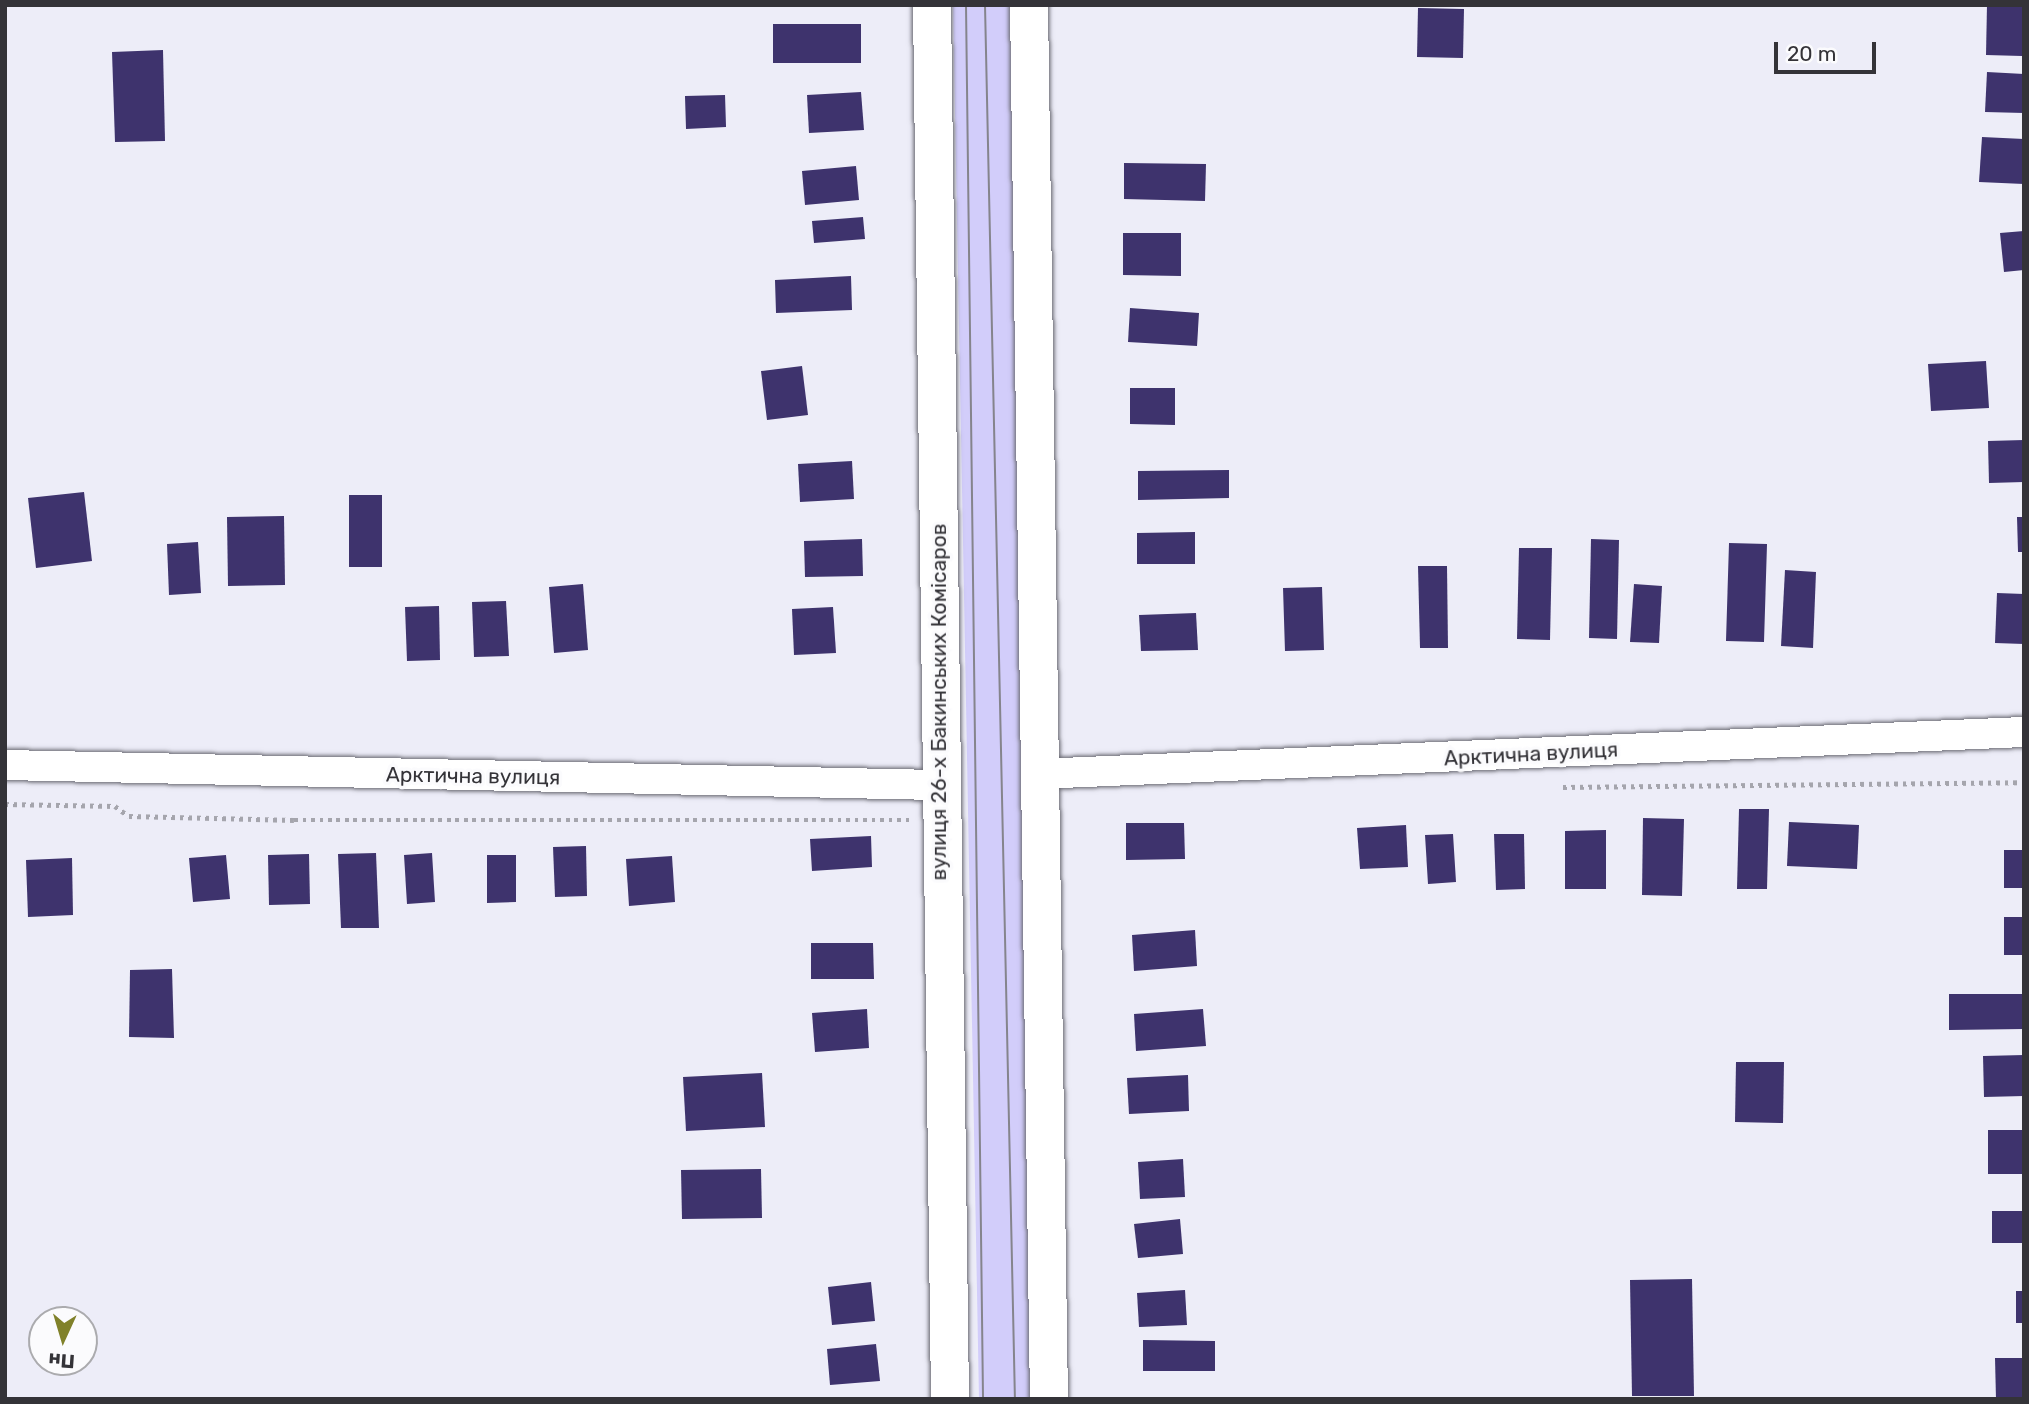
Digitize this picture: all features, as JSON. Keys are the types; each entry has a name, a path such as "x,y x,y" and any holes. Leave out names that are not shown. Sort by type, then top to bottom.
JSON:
{"street":[{"name":"вулиця 26-х Бакинських Комісаров","path":"932,5 939,832 950,1399"},
{"path":"1029,5 1049,1399"},
{"name":"Арктична вулиця","path":"1038,774 2024,732"},
{"name":"Арктична вулиця","path":"5,765 940,785"}],"path":[{"path":"5,804 116,806 129,816 294,820 907,820 939,832"}],"shaded area":[{"path":"953,5 1010,5 1033,1399 979,1399"}],"building":[{"path":"1987,5 2024,5 2022,56 1986,55"},
{"path":"1418,8 1464,9 1463,58 1417,57"},
{"path":"773,24 861,24 861,63 773,63"},
{"path":"163,50 165,141 115,142 112,52"},
{"path":"1987,72 2024,74 2024,113 1985,112"},
{"path":"861,92 864,130 809,133 807,95"},
{"path":"725,95 726,127 686,129 685,96"},
{"path":"1982,137 2024,139 2024,184 1979,182"},
{"path":"1124,163 1206,164 1205,201 1124,199"},
{"path":"856,166 859,200 805,205 802,171"},
{"path":"863,217 865,239 814,243 812,221"},
{"path":"2024,231 2024,270 2004,272 2000,233"},
{"path":"1123,233 1181,233 1181,276 1123,275"},
{"path":"851,276 852,310 776,313 775,280"},
{"path":"1130,308 1199,313 1197,346 1128,342"},
{"path":"1986,361 1989,408 1931,411 1928,364"},
{"path":"802,366 808,415 767,420 761,371"},
{"path":"1130,388 1175,388 1175,425 1130,424"},
{"path":"2024,440 2024,482 1989,483 1988,441"},
{"path":"852,461 854,499 800,502 798,464"},
{"path":"1229,470 1229,498 1138,500 1138,471"},
{"path":"84,492 92,561 36,568 28,498"},
{"path":"349,495 382,495 382,567 349,567"},
{"path":"284,516 285,585 228,586 227,517"},
{"path":"2017,517 2024,517 2024,552 2018,552"},
{"path":"1195,532 1195,564 1137,564 1137,533"},
{"path":"862,539 863,576 805,577 804,541"},
{"path":"1591,539 1619,540 1617,639 1589,638"},
{"path":"198,542 201,593 169,595 167,544"},
{"path":"1729,543 1767,544 1764,642 1726,641"},
{"path":"1519,548 1552,548 1550,640 1517,639"},
{"path":"1418,566 1447,566 1448,648 1420,648"},
{"path":"1785,570 1816,572 1813,648 1781,646"},
{"path":"583,584 588,650 554,653 549,587"},
{"path":"1634,584 1662,586 1659,643 1630,642"},
{"path":"1322,587 1324,650 1285,651 1283,588"},
{"path":"1997,593 2024,594 2024,644 1995,643"},
{"path":"506,601 509,656 474,657 472,602"},
{"path":"439,606 440,660 407,661 405,607"},
{"path":"833,607 836,653 794,655 792,609"},
{"path":"1196,613 1198,650 1141,651 1139,615"},
{"path":"1739,809 1769,809 1767,889 1737,889"},
{"path":"1643,818 1684,819 1682,896 1642,895"},
{"path":"1789,822 1859,825 1857,869 1787,866"},
{"path":"1126,823 1184,823 1185,859 1126,860"},
{"path":"1406,825 1408,867 1360,869 1357,828"},
{"path":"1606,830 1606,889 1565,889 1565,831"},
{"path":"1453,834 1456,882 1428,884 1425,835"},
{"path":"1494,834 1524,834 1525,889 1496,890"},
{"path":"871,836 872,867 812,871 810,839"},
{"path":"586,846 587,896 555,897 553,847"},
{"path":"2004,850 2024,850 2024,888 2004,888"},
{"path":"376,853 379,928 341,928 338,854"},
{"path":"432,853 435,902 407,904 404,855"},
{"path":"309,854 310,904 269,905 268,855"},
{"path":"226,855 230,899 193,902 189,858"},
{"path":"487,855 516,855 516,902 487,903"},
{"path":"672,856 675,902 629,906 626,859"},
{"path":"72,858 73,915 28,917 26,860"},
{"path":"2004,917 2024,917 2024,955 2004,955"},
{"path":"1195,930 1197,966 1134,971 1132,935"},
{"path":"811,943 873,943 874,979 811,979"},
{"path":"172,969 174,1038 129,1037 130,970"},
{"path":"1949,994 2024,994 2024,1029 1949,1030"},
{"path":"867,1009 869,1048 815,1052 812,1013"},
{"path":"1203,1009 1206,1046 1136,1051 1134,1014"},
{"path":"2024,1055 2024,1096 1984,1097 1983,1056"},
{"path":"1736,1062 1784,1062 1783,1123 1735,1122"},
{"path":"762,1073 765,1127 686,1131 683,1077"},
{"path":"1188,1075 1189,1111 1129,1114 1127,1078"},
{"path":"1988,1130 2024,1130 2024,1174 1988,1174"},
{"path":"1183,1159 1185,1197 1140,1199 1138,1162"},
{"path":"761,1169 762,1218 682,1219 681,1170"},
{"path":"1992,1211 2024,1211 2024,1243 1992,1243"},
{"path":"1180,1219 1183,1254 1138,1258 1134,1224"},
{"path":"1692,1279 1694,1396 1632,1396 1630,1280"},
{"path":"871,1282 875,1321 832,1325 828,1287"},
{"path":"1185,1290 1187,1325 1139,1327 1137,1293"},
{"path":"2016,1291 2024,1291 2024,1323 2016,1323"},
{"path":"1143,1340 1215,1341 1215,1371 1143,1371"},
{"path":"876,1344 880,1381 830,1385 827,1349"},
{"path":"1995,1358 2024,1358 2024,1399 1996,1399"}],"tram line":[{"path":"966,5 983,1399"},
{"path":"985,5 1015,1399"}]}
